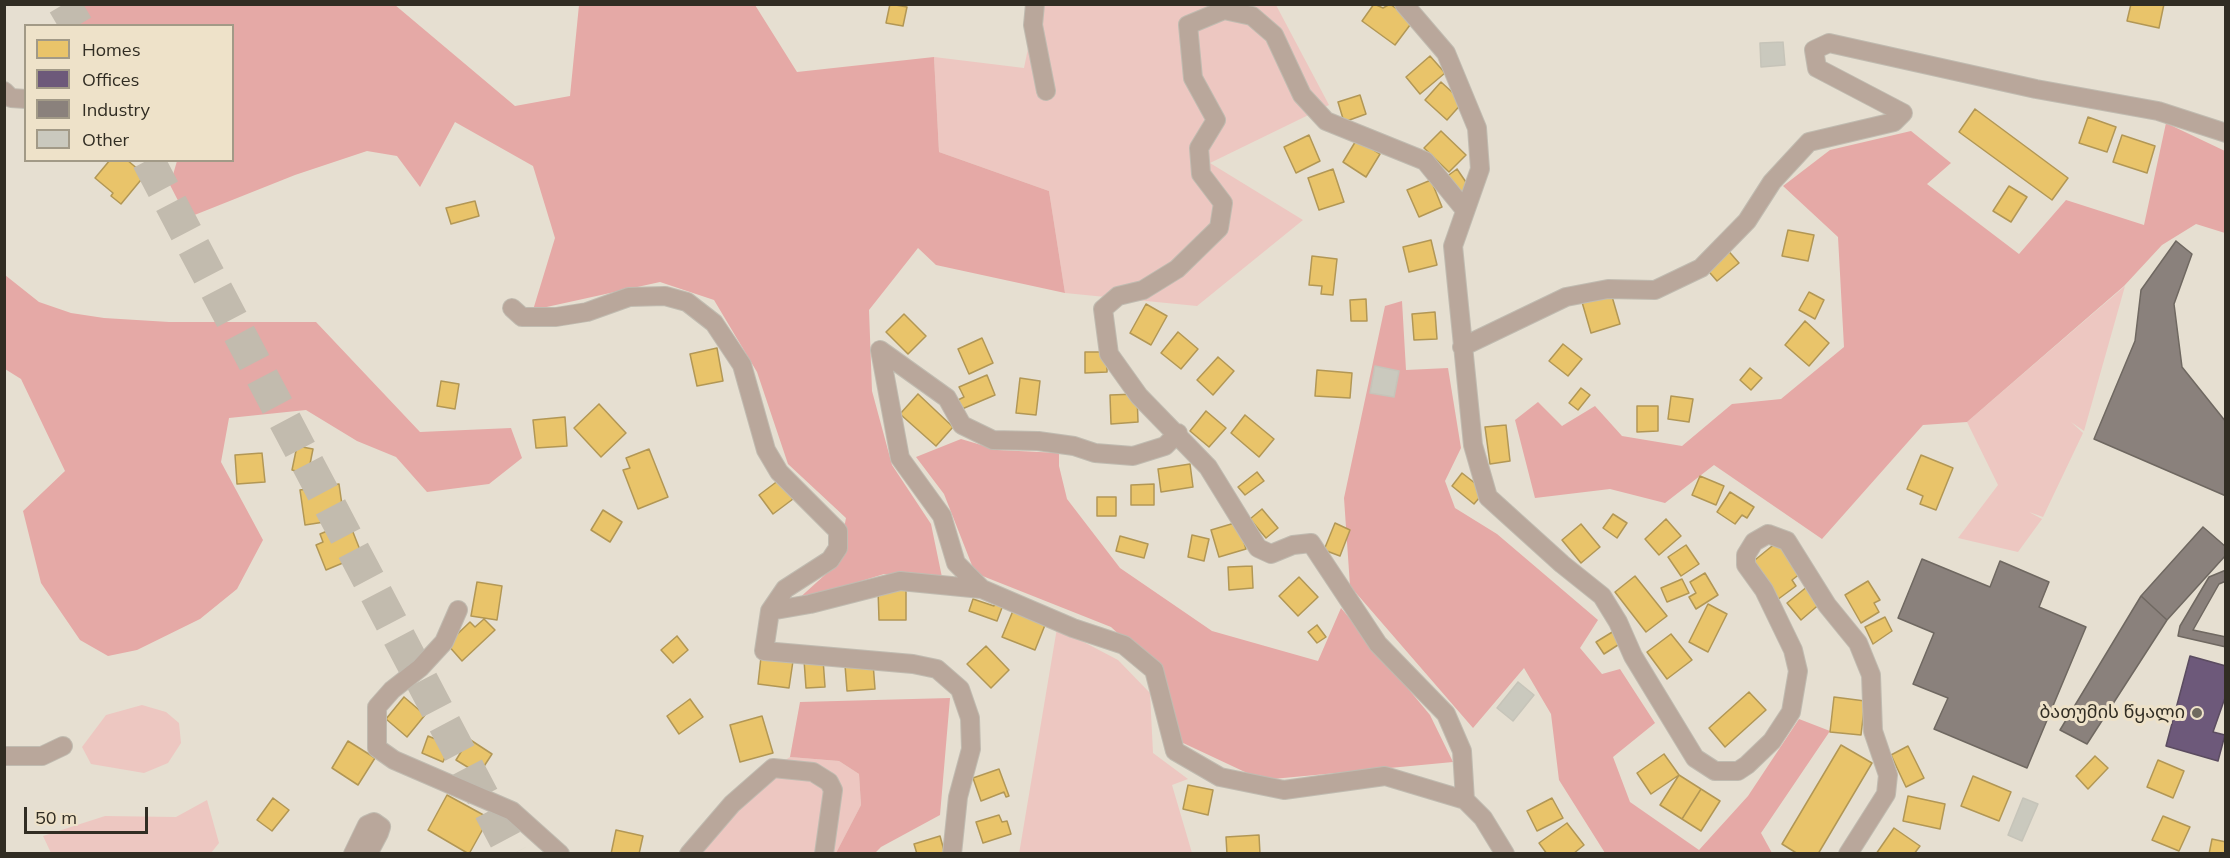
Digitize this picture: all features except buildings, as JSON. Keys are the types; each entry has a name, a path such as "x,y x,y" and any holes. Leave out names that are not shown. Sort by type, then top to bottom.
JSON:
{"street":[{"path":"1035,4 1033,25 1046,91"},
{"path":"1404,4 1446,53 1477,128 1480,169 1453,246 1473,445 1488,497 1562,564 1602,596 1618,622 1633,656 1695,758 1715,771 1738,771 1747,765 1772,741 1791,712 1798,671 1793,650 1764,591 1746,565 1746,555 1754,542 1768,534 1787,540 1827,605 1858,643 1872,675 1874,731 1878,752 1888,775 1886,794 1848,854"},
{"path":"1465,210 1425,161 1326,121 1302,95 1274,35 1252,16 1224,10 1188,26 1193,78 1216,120 1199,148 1201,174 1223,203 1219,228 1177,269 1143,290 1118,296 1103,309 1109,354 1139,396 1178,433 1208,467 1258,548 1271,554 1293,545 1311,543 1378,644 1446,714 1462,751 1465,800"},
{"path":"1462,347 1566,297 1608,289 1655,290 1701,268 1747,221 1772,182 1809,142 1894,122 1903,113 1817,68 1814,50 1829,43 2036,89 2158,111 2226,132"},
{"path":"4,91 11,98 24,99"},
{"path":"512,308 522,317 556,317 587,312 629,297 665,296 687,302 714,322 742,366 766,450 779,472 838,531 838,548 830,560 785,589 770,611 764,651 913,664 937,669 960,689 970,718 971,749 958,797 952,854"},
{"path":"982,590 956,563 942,516 900,458 880,350 947,398 962,425 993,440 1038,441 1074,446 1095,453 1133,456 1165,446 1178,433"},
{"path":"770,611 810,604 900,581 982,590 1073,628 1124,645 1154,669 1175,751 1220,777 1284,790 1385,776 1465,800 1483,818 1505,854"},
{"path":"458,610 444,642 377,707 377,748 394,760 512,810 560,854"},
{"path":"4,756 42,756 63,746"},
{"path":"688,854 732,804 772,768 813,772 829,782 832,790 824,854"},
{"path":"353,854 367,825 375,822 381,827 368,854"}],"shaded area":[{"path":"63,5 395,5 515,106 570,96 579,5 755,5 797,72 934,57 939,152 1049,191 1065,293 936,265 918,248 869,310 872,391 892,465 931,524 943,582 884,574 796,601 837,564 846,518 788,464 757,372 714,300 660,282 533,310 555,238 533,166 455,122 420,187 397,156 367,151 295,175 187,218 170,185 177,162 234,162 234,24 74,24"},
{"path":"1037,5 1276,5 1329,105 1210,163 1303,220 1197,306 1065,293 1049,191 939,152 934,57 1024,68"},
{"path":"2166,123 2225,151 2225,233 2196,224 2162,245 2124,286 1967,422 1923,425 1822,539 1714,465 1665,503 1610,489 1535,498 1515,420 1538,402 1562,426 1595,406 1622,436 1682,446 1732,404 1781,399 1844,347 1838,237 1783,186 1830,150 1911,131 1951,163 1927,184 2019,254 2066,200 2144,225"},
{"path":"5,275 39,302 71,313 104,318 169,322 316,322 420,432 511,428 522,458 489,484 427,492 396,457 357,441 306,410 229,418 221,462 263,540 237,589 200,619 137,650 108,656 80,640 41,583 23,511 65,471 21,379 5,369"},
{"path":"2125,286 2084,431 2071,422 2083,433 2043,517 2029,512 2042,519 2018,552 1958,538 1998,485 1967,422"},
{"path":"1402,301 1406,370 1448,368 1461,448 1445,481 1455,508 1497,534 1598,620 1580,648 1602,674 1620,669 1655,723 1613,757 1630,802 1699,850 1748,796 1799,719 1830,731 1761,833 1772,853 1605,853 1559,780 1551,714 1524,668 1473,728 1350,586 1344,498 1385,306"},
{"path":"961,439 998,450 1059,453 1059,466 1067,499 1120,568 1212,631 1318,661 1341,608 1430,715 1453,762 1262,780 1181,742 1164,676 1111,627 975,573 944,494 916,457"},
{"path":"1057,628 1118,660 1150,693 1153,753 1188,779 1172,785 1192,853 1019,854"},
{"path":"950,698 940,815 881,847 875,853 836,853 861,805 859,774 839,761 790,757 800,702"},
{"path":"142,705 166,712 179,723 181,743 168,763 144,773 91,764 82,747 106,715"},
{"path":"790,757 839,761 859,774 861,805 836,853 701,854 736,792"},
{"path":"207,800 219,843 211,853 51,853 43,836 105,816 176,817"}],"tunnel":[{"path":"64,4 76,24"},
{"path":"149,162 513,854"}],"place":[{"name":"ბათუმის წყალი","path":"2197,713"}]}
